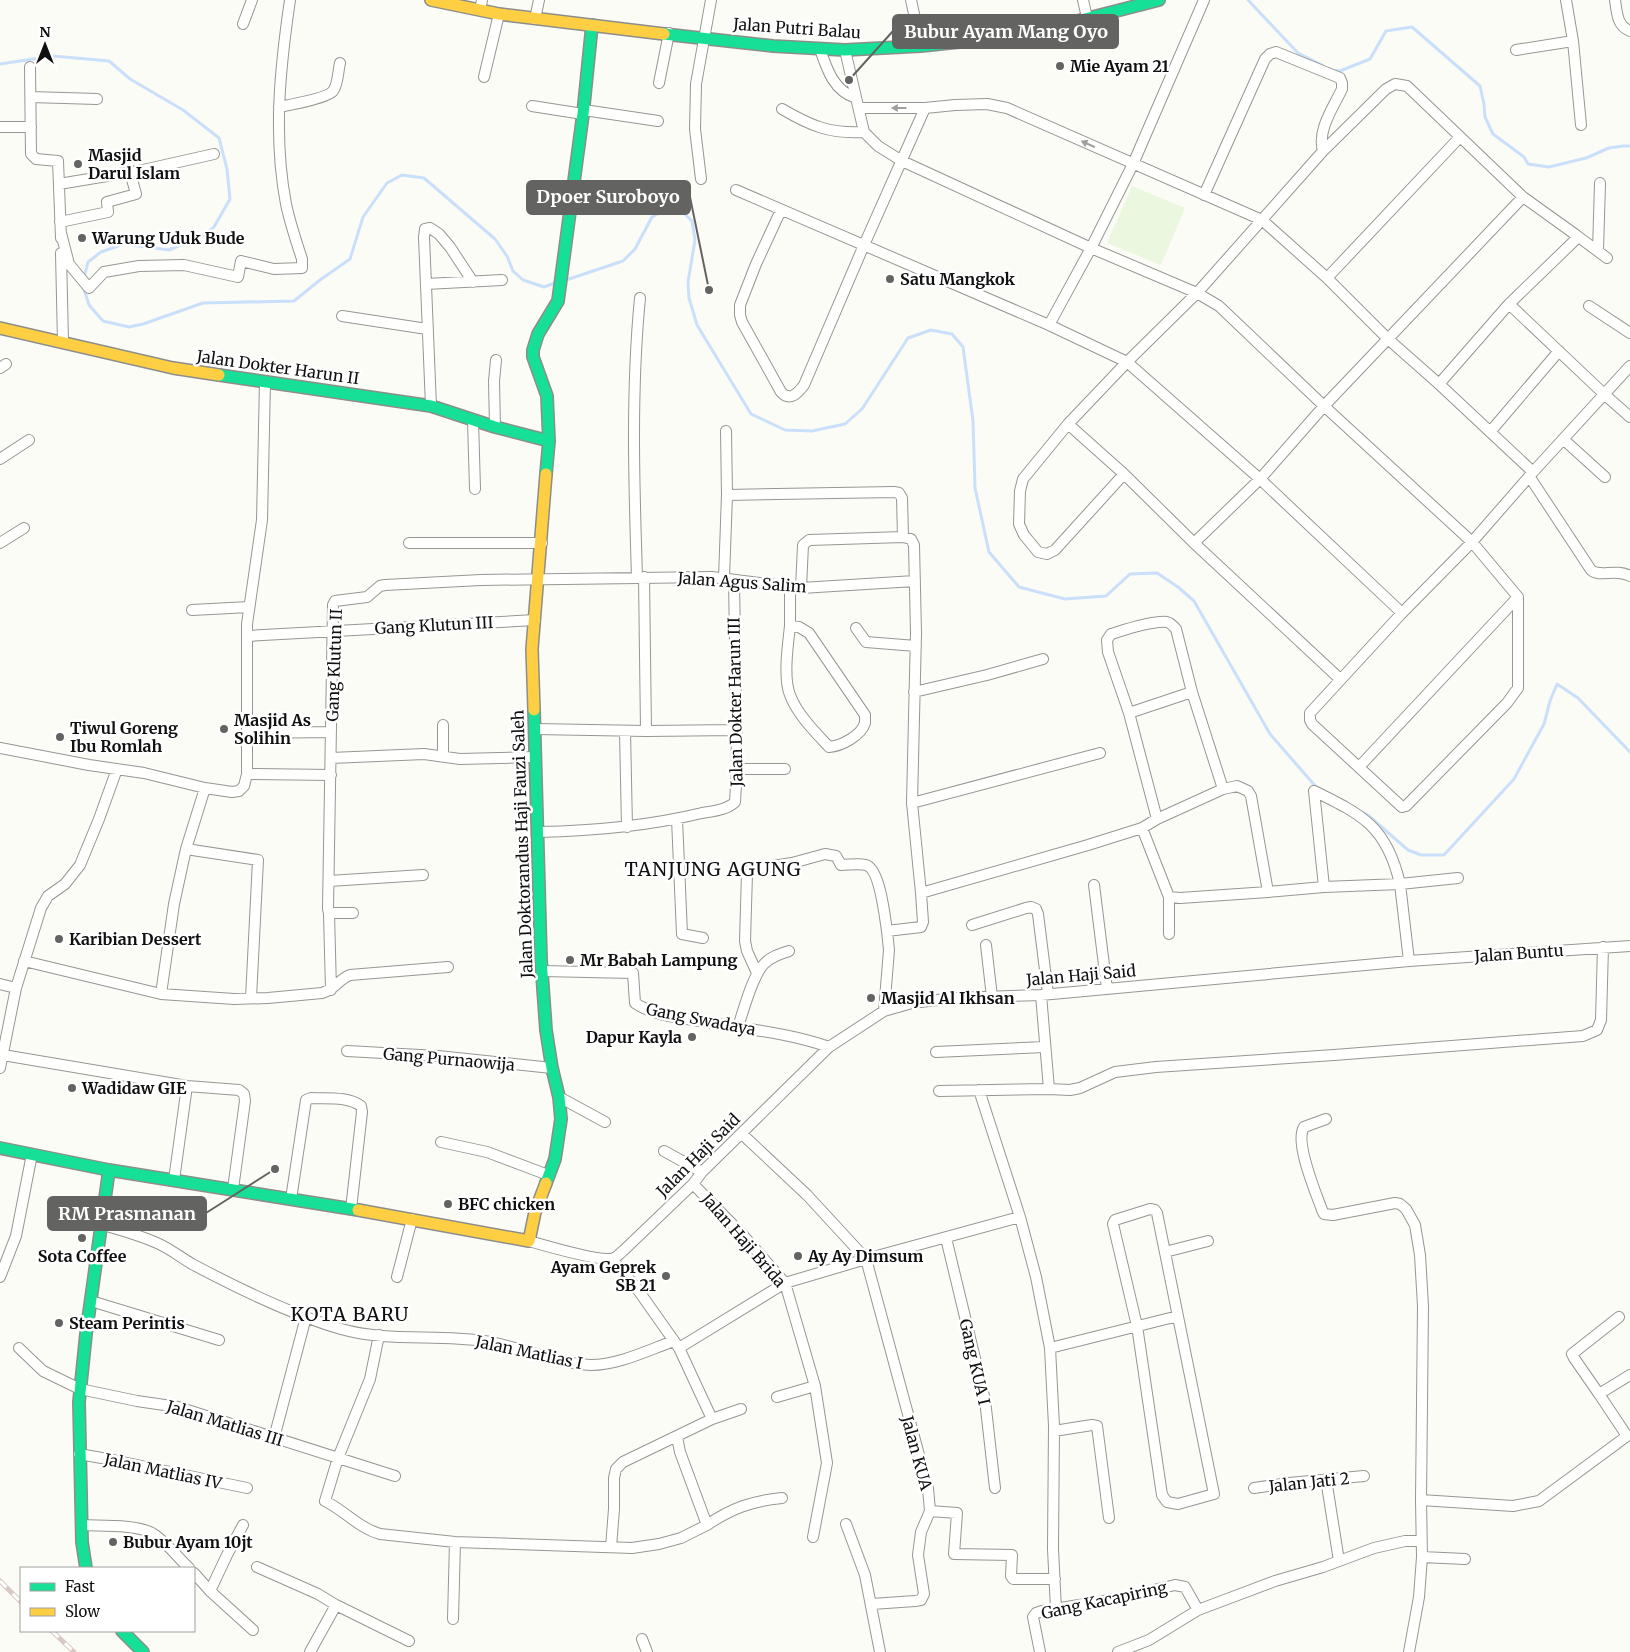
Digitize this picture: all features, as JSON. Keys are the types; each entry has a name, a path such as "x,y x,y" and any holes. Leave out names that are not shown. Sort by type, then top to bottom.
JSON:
{"street":[{"path":"243,24 252,0"},
{"path":"61,233 69,264 83,284 89,288 104,272 130,266 184,265 238,277 241,261 274,269 302,268 302,259 286,206 279,146 281,60 290,0"},
{"name":"Jalan Putri Balau","path":"431,0 481,5 499,14 536,19 773,46 845,50 921,46 1007,37 1159,0"},
{"path":"536,19 539,0"},
{"path":"701,179 695,129 696,84 711,0"},
{"path":"911,0 921,46"},
{"path":"1083,0 1087,18"},
{"path":"1049,325 1091,248 1133,164 1204,0"},
{"path":"1566,0 1573,41 1581,125"},
{"path":"1615,0 1617,18 1622,28 1630,31"},
{"path":"484,77 499,14"},
{"path":"583,112 592,25"},
{"path":"659,83 669,33"},
{"path":"1516,50 1573,41"},
{"path":"820,49 828,70 839,89 857,103 925,108 955,104 987,104 1007,108 1262,220 1327,278 1388,339 1490,432 1531,474 1594,573 1620,572 1630,576"},
{"path":"845,50 864,132 878,146 902,161 1091,248 1197,293 1219,306 1324,406 1472,542 1518,597 1518,688 1507,703 1405,806 1401,806 1312,724 1309,716 1312,709 1472,542 1531,474 1630,366"},
{"path":"1204,195 1254,82 1270,54 1276,52 1340,78 1342,90 1322,131 1320,142 1323,151"},
{"path":"279,107 316,99 331,93 335,87 340,63"},
{"path":"30,67 33,156 36,159 56,159 58,161 63,342"},
{"path":"1124,474 1055,550 1047,554 1038,552 1024,535 1019,524 1020,491 1023,479 1068,424 1197,293 1323,151 1386,89 1396,84 1407,86 1523,197 1607,258"},
{"path":"31,97 97,99"},
{"path":"532,106 658,121"},
{"path":"780,210 756,264 740,310 742,322 785,395 789,396 797,394 804,385 925,108"},
{"path":"782,109 806,122 833,132 864,132"},
{"name":"Jalan Doktorandus Haji Fauzi Saleh","path":"529,1241 536,1212 555,1159 561,1119 559,1097 546,1030 542,971 532,650 549,441 547,396 533,358 533,350 538,334 558,301 583,112"},
{"path":"0,127 31,127"},
{"path":"1327,278 1460,137"},
{"path":"59,184 130,172 214,154"},
{"path":"60,222 108,212 106,202 136,194 130,172"},
{"path":"1598,251 1600,183"},
{"path":"736,190 1049,325 1127,362 1260,479 1402,613"},
{"path":"1194,543 1260,479 1324,406 1523,197"},
{"path":"431,406 425,229 430,228 439,234 473,282"},
{"path":"1439,384 1509,304 1570,245 1576,235"},
{"path":"426,284 502,280"},
{"path":"640,298 636,336 634,498 641,577 646,731"},
{"path":"1509,304 1630,417"},
{"path":"1589,306 1630,333"},
{"path":"342,316 427,328"},
{"name":"Jalan Dokter Harun II","path":"0,328 173,368 431,406 495,427 549,441"},
{"path":"1490,432 1558,351"},
{"path":"495,427 494,381 496,360"},
{"path":"0,748 144,773 205,788 232,792 239,791 244,786 247,774 248,732 247,636 249,607 262,520 265,382"},
{"path":"473,420 475,488"},
{"path":"1068,424 1124,474 1194,543 1340,679"},
{"name":"Jalan Dokter Harun III","path":"538,832 586,831 627,827 677,819 731,806 735,802 737,769 729,579 726,431"},
{"path":"1564,439 1605,477"},
{"path":"0,459 29,440"},
{"path":"727,495 899,493 902,498 903,537"},
{"path":"0,543 24,528"},
{"path":"801,588 802,545 809,540 911,538 914,546 916,646 912,803 922,922 921,928 887,931"},
{"path":"409,543 542,543"},
{"name":"Jalan Agus Salim","path":"539,579 641,577 729,579 801,588 915,581"},
{"name":"Gang Klutun II","path":"331,990 329,881 334,603 367,597 380,586 385,585 539,579"},
{"path":"790,587 790,626 787,652 790,694 795,705 829,747 835,746 857,735 865,723 865,715 809,633 799,627 790,626"},
{"path":"1359,767 1518,597"},
{"path":"192,610 249,607"},
{"name":"Gang Klutun III","path":"247,636 535,620"},
{"path":"1157,819 1130,713 1108,652 1108,640 1111,634 1132,627 1161,622 1171,624 1176,630 1192,692 1223,789"},
{"path":"856,628 866,642 916,646"},
{"path":"914,692 980,677 1042,659"},
{"path":"1130,713 1192,692"},
{"path":"443,725 443,755"},
{"path":"535,729 625,731 736,730"},
{"path":"625,731 627,827"},
{"path":"248,732 331,732"},
{"path":"912,803 1100,753"},
{"path":"330,758 424,754 443,755 460,759 535,757"},
{"path":"0,1068 16,988 44,901 65,884 80,864 117,769"},
{"path":"737,769 786,769"},
{"path":"247,774 331,775"},
{"path":"921,893 1088,846 1142,828 1157,819 1223,789 1237,786 1248,791 1251,796 1268,892"},
{"path":"161,994 174,904 186,849 205,788"},
{"path":"1324,887 1314,791 1341,804 1365,819 1388,847 1396,864 1400,884 1409,961"},
{"path":"677,819 682,934 703,938"},
{"path":"1142,828 1169,896 1170,934"},
{"path":"186,849 258,860 252,998"},
{"path":"757,972 747,951 745,941 747,873 752,868 792,863 825,854 836,856 842,865 866,865 871,868 877,879 887,931 889,950 884,1011"},
{"path":"329,881 423,875"},
{"path":"1169,896 1176,898 1324,887 1400,884 1458,878"},
{"path":"1094,885 1107,989"},
{"path":"972,925 1026,908 1036,909 1038,914 1044,995 1045,1047 1049,1089"},
{"path":"329,913 354,913"},
{"path":"986,945 992,997"},
{"name":"Jalan Buntu","path":"1409,961 1630,946"},
{"path":"939,1091 1070,1090 1080,1088 1115,1072 1156,1067 1583,1036 1597,1030 1601,1020 1603,948"},
{"path":"738,1027 757,972 770,958 789,951"},
{"path":"24,961 161,994 252,998 322,993 331,990 342,978 350,975 448,967"},
{"name":"Jalan Haji Said","path":"612,1259 623,1251 693,1184 702,1172 829,1047 884,1011 923,1001 1044,995 1409,961"},
{"name":"Gang Swadaya","path":"542,971 633,973 635,1003 643,1009 681,1018 802,1038 829,1047"},
{"path":"0,984 16,988"},
{"path":"936,1052 1045,1047"},
{"name":"Gang Purnaowija","path":"347,1051 438,1056 552,1068"},
{"path":"3,1054 187,1086 239,1090 244,1094 245,1101 233,1189"},
{"path":"174,1180 187,1086"},
{"path":"979,1090 1020,1218 1036,1277 1050,1348 1054,1430 1053,1549 1056,1609"},
{"path":"559,1097 605,1122"},
{"path":"292,1199 306,1100 310,1098 356,1102 361,1106 362,1112 350,1209"},
{"path":"1326,1119 1304,1127 1301,1134 1302,1147 1324,1214 1333,1215 1394,1203 1400,1204 1406,1209 1416,1225 1421,1264 1424,1324 1422,1557 1420,1596 1409,1652"},
{"path":"742,1134 807,1196 866,1259"},
{"path":"441,1142 487,1152 548,1175"},
{"path":"0,1148 110,1170 412,1218 612,1259 638,1290 676,1344 712,1419"},
{"path":"664,1151 702,1172"},
{"path":"0,1277 16,1236 32,1154"},
{"path":"86,1567 79,1454 80,1389 110,1170"},
{"name":"Jalan Haji Brida","path":"693,1184 742,1233 786,1283 815,1386 827,1463 813,1537"},
{"path":"1150,1209 1155,1210 1165,1252 1214,1494 1178,1504 1167,1502 1162,1495 1137,1326 1113,1224 1115,1220 1150,1209"},
{"path":"398,1277 412,1218"},
{"path":"676,1344 786,1283 866,1259 1020,1218"},
{"name":"Jalan Matlias I","path":"103,1225 159,1244 224,1280 306,1317 343,1330 379,1335 463,1338 486,1341 574,1364 592,1365 676,1344"},
{"name":"Gang KUA I","path":"946,1238 986,1400 995,1488"},
{"path":"1165,1252 1208,1241"},
{"name":"Jalan KUA","path":"866,1259 928,1488 930,1511 920,1532 918,1555 924,1594 921,1600 915,1602 872,1604"},
{"path":"91,1301 219,1340"},
{"path":"1050,1348 1178,1316"},
{"path":"274,1438 306,1317"},
{"path":"1421,1500 1513,1506 1539,1501 1628,1439 1572,1354 1619,1317"},
{"path":"379,1335 370,1379 338,1458 325,1501 368,1531 455,1542 632,1548 681,1538 742,1506 760,1500 782,1498"},
{"name":"Jalan Matlias III","path":"19,1348 43,1371 80,1389 137,1401 178,1407 394,1476"},
{"path":"1599,1394 1630,1375"},
{"path":"776,1397 815,1386"},
{"path":"611,1548 616,1469 623,1462 712,1419 742,1408"},
{"path":"1054,1430 1097,1426 1109,1518"},
{"path":"677,1437 680,1452 707,1525"},
{"name":"Jalan Matlias IV","path":"79,1454 247,1488"},
{"name":"Jalan Jati 2","path":"1254,1488 1364,1476"},
{"path":"1326,1479 1339,1561"},
{"name":"Gang Kacapiring","path":"930,1511 957,1513 954,1554 1012,1555 1011,1576 1013,1579 1055,1579"},
{"path":"846,1524 872,1604 877,1652"},
{"path":"82,1525 133,1528 151,1532 188,1567"},
{"path":"210,1591 226,1555 243,1525"},
{"path":"1118,1652 1148,1640 1198,1610 1275,1581 1391,1543 1421,1541"},
{"path":"453,1619 455,1542"},
{"path":"1422,1557 1465,1559"},
{"path":"257,1566 318,1594 408,1641"},
{"path":"195,1575 253,1630"},
{"name":"Gang Kacapiring","path":"1040,1652 1033,1617 1038,1612 1116,1600 1179,1585 1185,1587 1198,1610"},
{"path":"310,1652 336,1605"},
{"path":"123,1632 143,1652"},
{"path":"642,1639 647,1652"}],"green space":[{"path":"1132,186 1185,208 1161,265 1107,243"}],"waterway":[{"path":"1248,0 1298,53 1322,65"},
{"path":"1329,70 1340,71 1370,59 1386,31 1412,27 1480,86 1485,117 1493,134 1524,157 1528,164 1549,167 1586,158 1609,148 1630,146"},
{"path":"0,64 53,56 109,61 130,79 183,110 219,138 227,169 230,199 214,227 202,236 169,250 124,244 101,252 88,262 84,278"},
{"path":"84,289 89,305 103,321 129,327 203,303 294,301 350,259 363,217 387,183 402,175 424,178 495,239 507,256 513,271 523,280 544,287 555,283"},
{"path":"566,280 623,261 635,249 652,217 665,210 685,214 692,221 695,240 688,282 689,298 697,325 751,414 785,430 812,431 845,424 862,409 908,338 931,330 952,334 963,347 973,421 975,488 989,552 1019,587 1065,599 1106,596 1130,574 1157,573 1178,587 1194,601 1270,734 1317,788"},
{"path":"1362,812 1408,850 1421,855 1444,855 1514,779 1544,724 1557,684 1578,698 1630,752"}],"railway":[{"path":"0,1581 20,1601"},
{"path":"53,1632 74,1652"}],"traffic: fast":[{"path":"664,34 773,46 845,50 921,46 1007,37 1159,0"},
{"path":"546,474 549,441 547,396 533,357 533,350 538,334 558,301 583,114 592,25"},
{"path":"219,375 431,406 495,427 549,441"},
{"path":"534,710 541,960 546,1030 559,1097 561,1119 555,1159 546,1183"},
{"path":"0,1148 109,1170 358,1210"},
{"path":"86,1567 82,1542 79,1402 86,1334 109,1170"},
{"path":"123,1632 143,1652"}],"traffic: slow":[{"path":"431,0 499,14 664,34"},
{"path":"0,328 173,368 219,375"},
{"path":"534,710 532,649 546,474"},
{"path":"358,1210 529,1241 535,1212 546,1183"}],"place":[{"name":"Mie Ayam 21","path":"1060,66"},
{"name":"Bubur Ayam Mang Oyo","path":"849,80"},
{"name":"Masjid Darul Islam","path":"78,164"},
{"name":"Warung Uduk Bude","path":"82,238"},
{"name":"Satu Mangkok","path":"890,279"},
{"name":"Dpoer Suroboyo","path":"709,290"},
{"name":"Masjid As Solihin","path":"224,729"},
{"name":"Tiwul Goreng Ibu Romlah","path":"60,737"},
{"name":"Karibian Dessert","path":"59,939"},
{"name":"Mr Babah Lampung","path":"570,960"},
{"name":"Masjid Al Ikhsan","path":"871,998"},
{"name":"Dapur Kayla","path":"692,1037"},
{"name":"Wadidaw GIE","path":"72,1088"},
{"name":"RM Prasmanan","path":"275,1169"},
{"name":"BFC chicken","path":"448,1204"},
{"name":"Sota Coffee","path":"82,1238"},
{"name":"Ay Ay Dimsum","path":"798,1256"},
{"name":"Ayam Geprek SB 21","path":"666,1276"},
{"name":"Steam Perintis","path":"59,1323"},
{"name":"Bubur Ayam 10jt","path":"113,1542"}],"district":[{"name":"TANJUNG AGUNG","path":"713,869"},
{"name":"KOTA BARU","path":"350,1314"}]}
